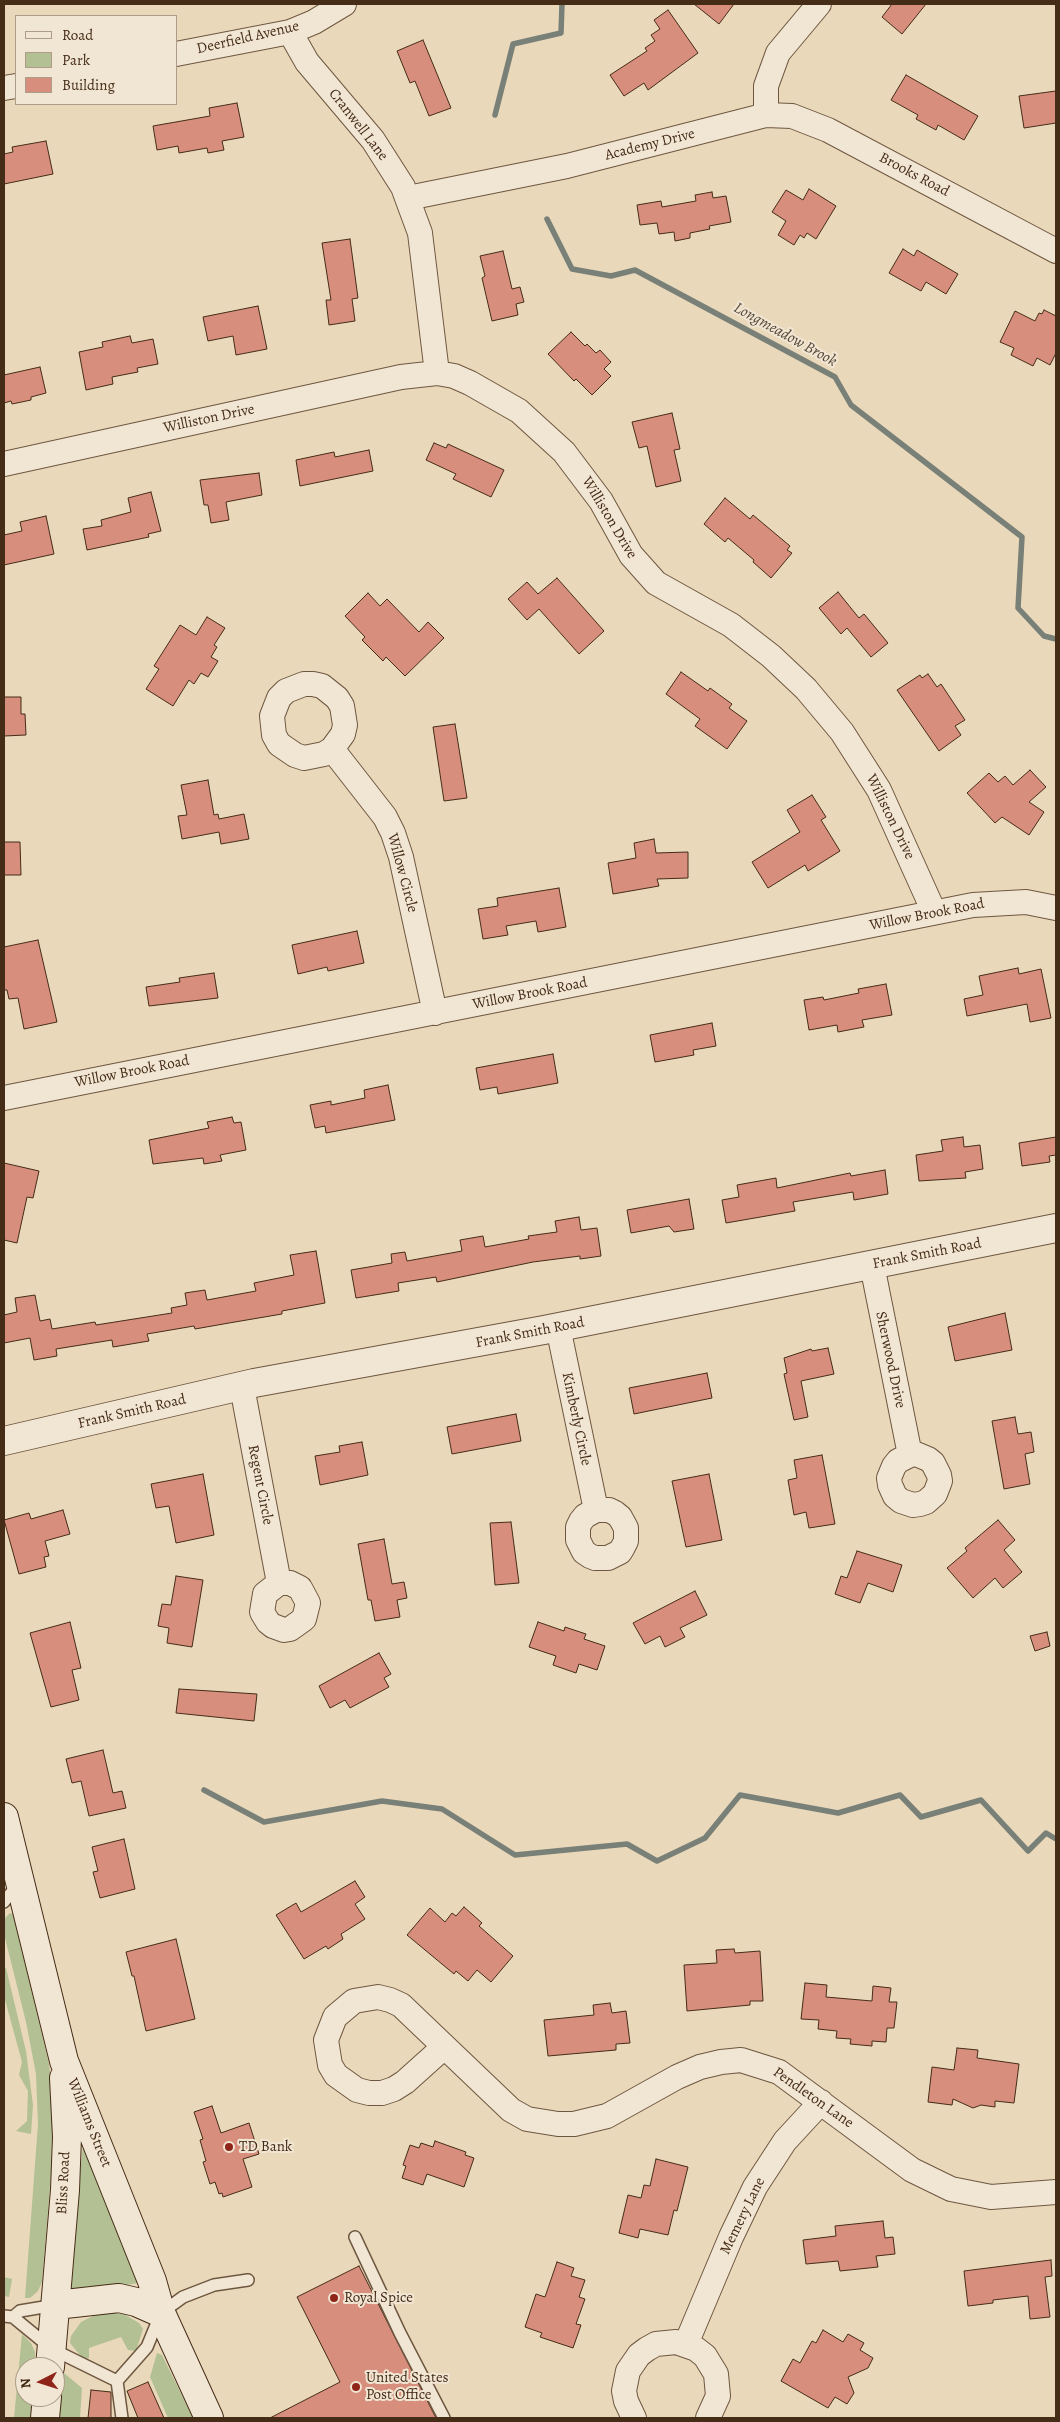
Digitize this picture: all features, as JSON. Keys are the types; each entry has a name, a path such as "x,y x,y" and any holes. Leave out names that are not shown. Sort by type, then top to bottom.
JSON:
{"street":[{"name":"Deerfield Avenue","path":"178,54 290,32 314,22 344,4"},
{"path":"766,115 766,86 778,53 819,4"},
{"name":"Cranwell Lane","path":"290,32 307,62 373,140 408,198 420,233 437,373"},
{"name":"Academy Drive","path":"408,198 567,166 766,115"},
{"name":"Brooks Road","path":"766,115 792,116 828,130 1054,244"},
{"name":"Williston Drive","path":"4,464 392,380 437,373 454,376 486,390 534,423 564,452 584,476 611,518 631,555 646,575 656,583 732,625 771,656 806,689 842,732 879,790 934,912"},
{"name":"Willow Circle","path":"332,749 385,818 396,841 435,1013"},
{"name":"Willow Brook Road","path":"4,1098 934,912 1001,902 1026,902 1056,908"},
{"name":"Frank Smith Road","path":"4,1441 242,1386 558,1328 1056,1228"},
{"name":"Sherwood Drive","path":"872,1265 910,1455"},
{"name":"Kimberly Circle","path":"558,1328 596,1510"},
{"name":"Regent Circle","path":"242,1386 279,1583"},
{"name":"Williams Street","path":"4,1816 12,1892 64,2061 152,2281 161,2313 210,2418"},
{"name":"Pendleton Lane","path":"444,2047 394,2089 369,2093 357,2090 336,2075 330,2065 326,2040 335,2017 343,2008 354,2001 378,1997 401,2006 511,2110 541,2123 574,2124 607,2116 677,2077 700,2067 741,2060 779,2072 912,2170 951,2189 991,2197 1056,2192"},
{"name":"Bliss Road","path":"51,2357 67,2137 64,2061"},
{"name":"Memery Lane","path":"686,2344 731,2237 755,2187 785,2142 821,2102"},
{"path":"56,2305 119,2298 136,2302 161,2313"},
{"path":"634,2418 626,2401 624,2391 625,2381 633,2362 647,2348 656,2344 671,2342 686,2344 705,2356 716,2374 718,2396 708,2418"}],"lane":[{"path":"355,2237 400,2333 444,2418"},
{"path":"122,2418 117,2381 147,2347 161,2313 183,2298 214,2286 248,2280"},
{"path":"50,2357 8,2316 20,2311 56,2305"},
{"path":"65,2363 117,2381"}],"green space":[{"path":"10,1913 13,1914 49,2064 53,2098 51,2175 42,2282 38,2291 30,2298 25,2298 38,2124 36,2074 26,2022 4,1934 4,1919"},
{"path":"4,1968 6,1968 26,2051 33,2105 31,2134 16,2131 27,2121 28,2091 19,2075 22,2062 4,1996"},
{"path":"83,2144 139,2283 70,2294 68,2292"},
{"path":"4,2277 12,2279 9,2297 4,2296"},
{"path":"108,2312 124,2314 139,2323 143,2329 136,2351 128,2350 121,2337 89,2348 89,2358 84,2360 70,2343 71,2336 81,2322 97,2314"},
{"path":"22,2334 31,2343 35,2357 20,2357"},
{"path":"157,2353 162,2355 193,2418 168,2418 150,2377"},
{"path":"65,2374 82,2388 80,2418 56,2418 57,2407 65,2407"},
{"path":"15,2407 31,2407 30,2418 14,2418"}],"building":[{"path":"694,4 734,4 719,24"},
{"path":"892,4 926,4 902,34 882,17"},
{"path":"668,10 698,53 648,90 644,83 624,96 610,75 647,51 645,48 655,41 651,35 660,29 654,20"},
{"path":"423,40 451,108 429,116 415,81 410,83 397,51"},
{"path":"906,75 978,116 964,140 938,125 936,130 916,119 918,115 891,100"},
{"path":"1056,91 1056,123 1024,128 1019,96"},
{"path":"237,103 244,137 222,141 224,150 208,153 207,148 179,153 178,146 157,150 153,126 210,116 209,108"},
{"path":"46,141 53,174 4,184 4,154 13,152 12,147"},
{"path":"809,189 836,206 816,239 807,233 804,238 800,235 794,245 778,235 786,221 772,212 786,190 803,200"},
{"path":"712,192 713,198 726,196 731,222 709,226 710,229 690,233 690,238 675,241 674,232 659,234 657,223 640,225 637,205 661,201 662,207 696,201 695,195"},
{"path":"350,239 358,298 352,299 355,321 329,325 326,300 331,300 322,243"},
{"path":"903,249 914,256 917,250 958,274 946,294 926,282 921,291 889,273"},
{"path":"503,251 512,289 520,287 524,302 516,304 518,315 492,321 482,278 485,276 480,256"},
{"path":"258,306 267,349 236,355 233,336 208,341 203,317"},
{"path":"1044,310 1056,316 1056,353 1050,365 1037,358 1033,366 1011,355 1014,348 1000,342 1015,311 1035,321 1039,313 1042,314"},
{"path":"571,332 585,346 587,344 596,353 600,350 611,362 604,369 611,376 592,395 576,379 574,381 548,354"},
{"path":"130,336 132,343 153,339 158,364 137,368 138,372 112,377 113,384 86,390 79,352 103,347 102,342"},
{"path":"40,367 46,393 31,397 31,400 12,404 11,401 4,403 4,375"},
{"path":"672,413 680,449 674,450 681,481 656,487 647,446 639,448 632,422"},
{"path":"434,443 446,448 448,444 504,470 491,497 453,479 456,474 426,460"},
{"path":"369,450 373,471 300,486 296,460 334,452 335,457"},
{"path":"259,473 262,495 226,502 229,520 211,523 208,505 204,505 200,480"},
{"path":"151,492 161,531 148,534 149,537 87,550 83,529 102,526 101,520 131,512 128,498"},
{"path":"725,498 750,519 753,515 790,546 787,550 792,553 771,578 753,562 754,560 728,538 725,542 704,524"},
{"path":"46,516 54,554 4,565 4,535 22,531 20,522"},
{"path":"557,578 604,631 579,654 539,609 527,620 508,599 527,582 538,594"},
{"path":"838,592 859,618 864,614 888,643 871,657 847,628 841,634 819,608"},
{"path":"368,593 380,606 387,599 419,632 428,622 444,638 405,676 386,657 383,661 362,640 365,637 345,616"},
{"path":"207,617 225,628 214,645 217,647 211,657 218,661 208,677 201,673 194,684 189,680 173,706 146,689 159,669 154,666 180,625 196,635"},
{"path":"681,672 708,691 710,688 732,704 729,708 747,721 727,749 695,726 700,719 666,694"},
{"path":"928,674 937,687 941,684 965,720 955,726 961,735 939,751 897,690 920,675 922,678"},
{"path":"4,697 21,697 21,714 25,714 26,735 4,736"},
{"path":"455,724 467,798 444,801 433,727"},
{"path":"1030,770 1046,787 1029,802 1044,812 1029,835 1002,817 995,823 967,793 989,773 998,782 1005,776 1013,785"},
{"path":"208,780 214,815 218,814 219,819 244,814 249,839 221,844 219,832 182,839 178,816 187,815 181,785"},
{"path":"812,795 826,817 821,820 840,851 808,871 805,865 768,888 752,862 800,832 787,810"},
{"path":"654,839 656,853 688,852 688,878 657,879 659,886 613,894 608,863 636,858 634,843"},
{"path":"4,842 20,842 21,875 4,875"},
{"path":"559,888 566,927 538,932 536,921 506,926 508,935 483,939 478,909 498,906 497,898"},
{"path":"357,931 364,963 328,971 327,967 298,974 292,945"},
{"path":"38,940 57,1022 24,1029 18,998 9,999 7,990 4,990 4,947"},
{"path":"1018,968 1019,974 1041,969 1051,1018 1030,1022 1027,1004 967,1016 964,999 983,995 979,976"},
{"path":"214,973 218,998 149,1006 146,987 180,982 179,978"},
{"path":"886,984 892,1015 862,1020 864,1027 838,1032 837,1025 809,1030 804,1000 823,997 824,1000 859,993 858,989"},
{"path":"712,1023 716,1046 693,1050 694,1055 655,1062 650,1035"},
{"path":"553,1054 558,1083 498,1094 497,1087 480,1090 476,1068"},
{"path":"388,1085 395,1120 326,1133 325,1126 315,1128 310,1105 331,1101 331,1105 365,1098 364,1090"},
{"path":"232,1117 234,1123 241,1122 246,1150 220,1155 222,1161 204,1164 203,1158 153,1164 149,1140 209,1128 207,1122"},
{"path":"963,1137 964,1147 980,1145 983,1169 965,1172 966,1178 919,1181 916,1155 943,1151 941,1140"},
{"path":"1056,1137 1056,1155 1049,1156 1050,1162 1022,1166 1019,1143"},
{"path":"4,1163 39,1171 33,1198 27,1197 17,1243 4,1240"},
{"path":"885,1170 888,1194 854,1200 853,1192 793,1202 795,1211 726,1223 722,1200 739,1197 737,1185 776,1178 777,1188 850,1173 851,1176"},
{"path":"689,1199 694,1229 674,1232 669,1226 631,1233 627,1210"},
{"path":"579,1217 581,1230 597,1228 601,1256 580,1259 580,1256 533,1262 437,1282 436,1277 398,1283 399,1291 356,1298 351,1270 392,1263 391,1254 405,1252 407,1261 462,1251 460,1240 483,1236 485,1247 529,1239 528,1236 557,1232 555,1221"},
{"path":"316,1251 325,1303 282,1311 282,1314 195,1329 194,1326 147,1334 149,1341 113,1347 112,1340 56,1349 57,1356 34,1360 30,1338 4,1343 4,1315 17,1312 15,1298 35,1295 40,1321 50,1319 52,1329 95,1322 96,1325 172,1313 171,1308 187,1305 185,1293 205,1290 207,1300 256,1291 254,1283 294,1275 290,1255"},
{"path":"1005,1313 1012,1350 955,1361 948,1327"},
{"path":"828,1348 834,1374 801,1381 808,1417 794,1420 784,1374 787,1373 784,1358 811,1349 812,1351"},
{"path":"707,1373 712,1398 634,1414 629,1388"},
{"path":"516,1414 521,1441 452,1454 447,1427"},
{"path":"1015,1417 1018,1434 1031,1432 1034,1452 1025,1454 1030,1484 1004,1489 992,1421"},
{"path":"362,1442 368,1475 320,1485 315,1456 340,1452 339,1446"},
{"path":"822,1455 835,1524 809,1528 806,1512 794,1515 788,1480 797,1478 794,1460"},
{"path":"203,1474 214,1535 176,1543 169,1506 156,1508 151,1484"},
{"path":"709,1474 722,1540 686,1547 672,1481"},
{"path":"63,1510 70,1534 45,1541 49,1556 44,1557 46,1567 19,1574 4,1520 29,1513 31,1519"},
{"path":"998,1520 1015,1540 1004,1550 1022,1572 1003,1588 995,1578 973,1598 947,1568 967,1551 965,1548"},
{"path":"511,1522 519,1583 495,1585 490,1523"},
{"path":"384,1539 392,1584 404,1582 407,1598 397,1600 400,1617 375,1621 371,1600 368,1600 358,1544"},
{"path":"857,1551 902,1565 893,1592 868,1583 860,1603 835,1594 841,1576 847,1578"},
{"path":"176,1576 203,1580 192,1647 167,1643 169,1628 158,1626 162,1604 171,1605"},
{"path":"695,1591 707,1615 680,1628 685,1637 665,1647 660,1636 645,1644 633,1623"},
{"path":"70,1622 81,1668 72,1670 79,1700 51,1707 30,1633"},
{"path":"538,1622 564,1631 565,1627 586,1634 584,1639 605,1646 597,1670 579,1664 576,1673 553,1665 556,1656 529,1647"},
{"path":"1047,1632 1050,1646 1035,1651 1030,1636"},
{"path":"379,1653 391,1674 384,1678 389,1687 350,1708 345,1700 330,1708 319,1686"},
{"path":"179,1689 257,1694 254,1721 176,1713"},
{"path":"103,1750 113,1793 122,1791 126,1808 89,1816 81,1781 72,1783 66,1759"},
{"path":"124,1839 135,1889 100,1898 93,1872 98,1871 92,1847"},
{"path":"355,1881 365,1897 355,1904 365,1919 341,1934 343,1939 328,1949 326,1946 304,1959 276,1915 296,1903 301,1912"},
{"path":"464,1907 482,1923 479,1926 513,1956 491,1982 477,1970 468,1981 456,1971 454,1974 407,1935 430,1908 445,1922 452,1913 456,1916"},
{"path":"176,1939 195,2019 146,2031 134,1976 132,1976 126,1952"},
{"path":"734,1949 735,1953 760,1951 763,2001 750,2001 750,2005 687,2011 684,1965 717,1963 716,1950"},
{"path":"805,1983 827,1985 826,1997 872,2001 873,1986 891,1988 889,2002 897,2002 894,2028 887,2028 886,2042 872,2041 872,2046 850,2044 851,2039 836,2038 837,2031 818,2029 819,2020 801,2019"},
{"path":"610,2003 612,2013 626,2011 630,2043 616,2044 616,2050 548,2056 544,2020 594,2015 593,2005"},
{"path":"957,2048 978,2050 977,2058 1019,2064 1014,2103 995,2101 995,2107 981,2105 973,2108 953,2099 952,2105 928,2102 932,2067 954,2070"},
{"name":"TD Bank","path":"212,2106 221,2133 249,2123 259,2154 243,2159 252,2187 223,2197 222,2193 219,2194 215,2182 210,2184 203,2162 206,2161 200,2140 203,2139 194,2112"},
{"path":"435,2141 466,2152 465,2155 474,2158 464,2187 427,2174 423,2185 402,2178 406,2166 403,2165 410,2145 419,2148 421,2143 433,2147"},
{"path":"656,2159 688,2167 677,2211 674,2210 668,2235 640,2229 638,2238 619,2233 628,2195 641,2198 644,2185 650,2186"},
{"path":"883,2221 885,2238 893,2237 895,2254 876,2256 878,2267 840,2271 838,2261 806,2264 803,2240 836,2236 835,2226"},
{"path":"1051,2260 1052,2276 1045,2277 1050,2317 1030,2319 1028,2296 993,2300 993,2303 968,2306 964,2271"},
{"path":"557,2262 574,2268 571,2276 585,2280 579,2297 585,2299 576,2324 581,2325 573,2348 540,2337 542,2333 525,2327 536,2294 545,2297"},
{"path":"359,2266 436,2418 270,2418 340,2382 297,2297"},
{"path":"823,2330 843,2342 848,2334 864,2343 860,2350 873,2358 868,2368 848,2377 854,2393 847,2404 835,2397 828,2408 781,2381 793,2359 800,2363 812,2341 816,2343"},
{"path":"148,2382 164,2418 138,2418 127,2391"},
{"path":"91,2390 111,2392 111,2418 88,2418"}],"waterway":[{"name":"Longmeadow Brook","path":"495,115 513,44 561,33 562,4"},
{"name":"Longmeadow Brook","path":"547,219 572,269 611,276 635,270 835,377 851,405 1022,537 1018,608 1044,636 1056,639"},
{"path":"204,1790 264,1822 382,1801 442,1809 515,1855 627,1844 657,1861 705,1838 740,1795 838,1813 900,1795 921,1817 981,1800 1028,1851 1046,1833 1056,1839"}],"place":[{"name":"TD Bank","path":"229,2147"},
{"name":"Royal Spice","path":"334,2298"},
{"name":"United States Post Office","path":"356,2387"}]}
